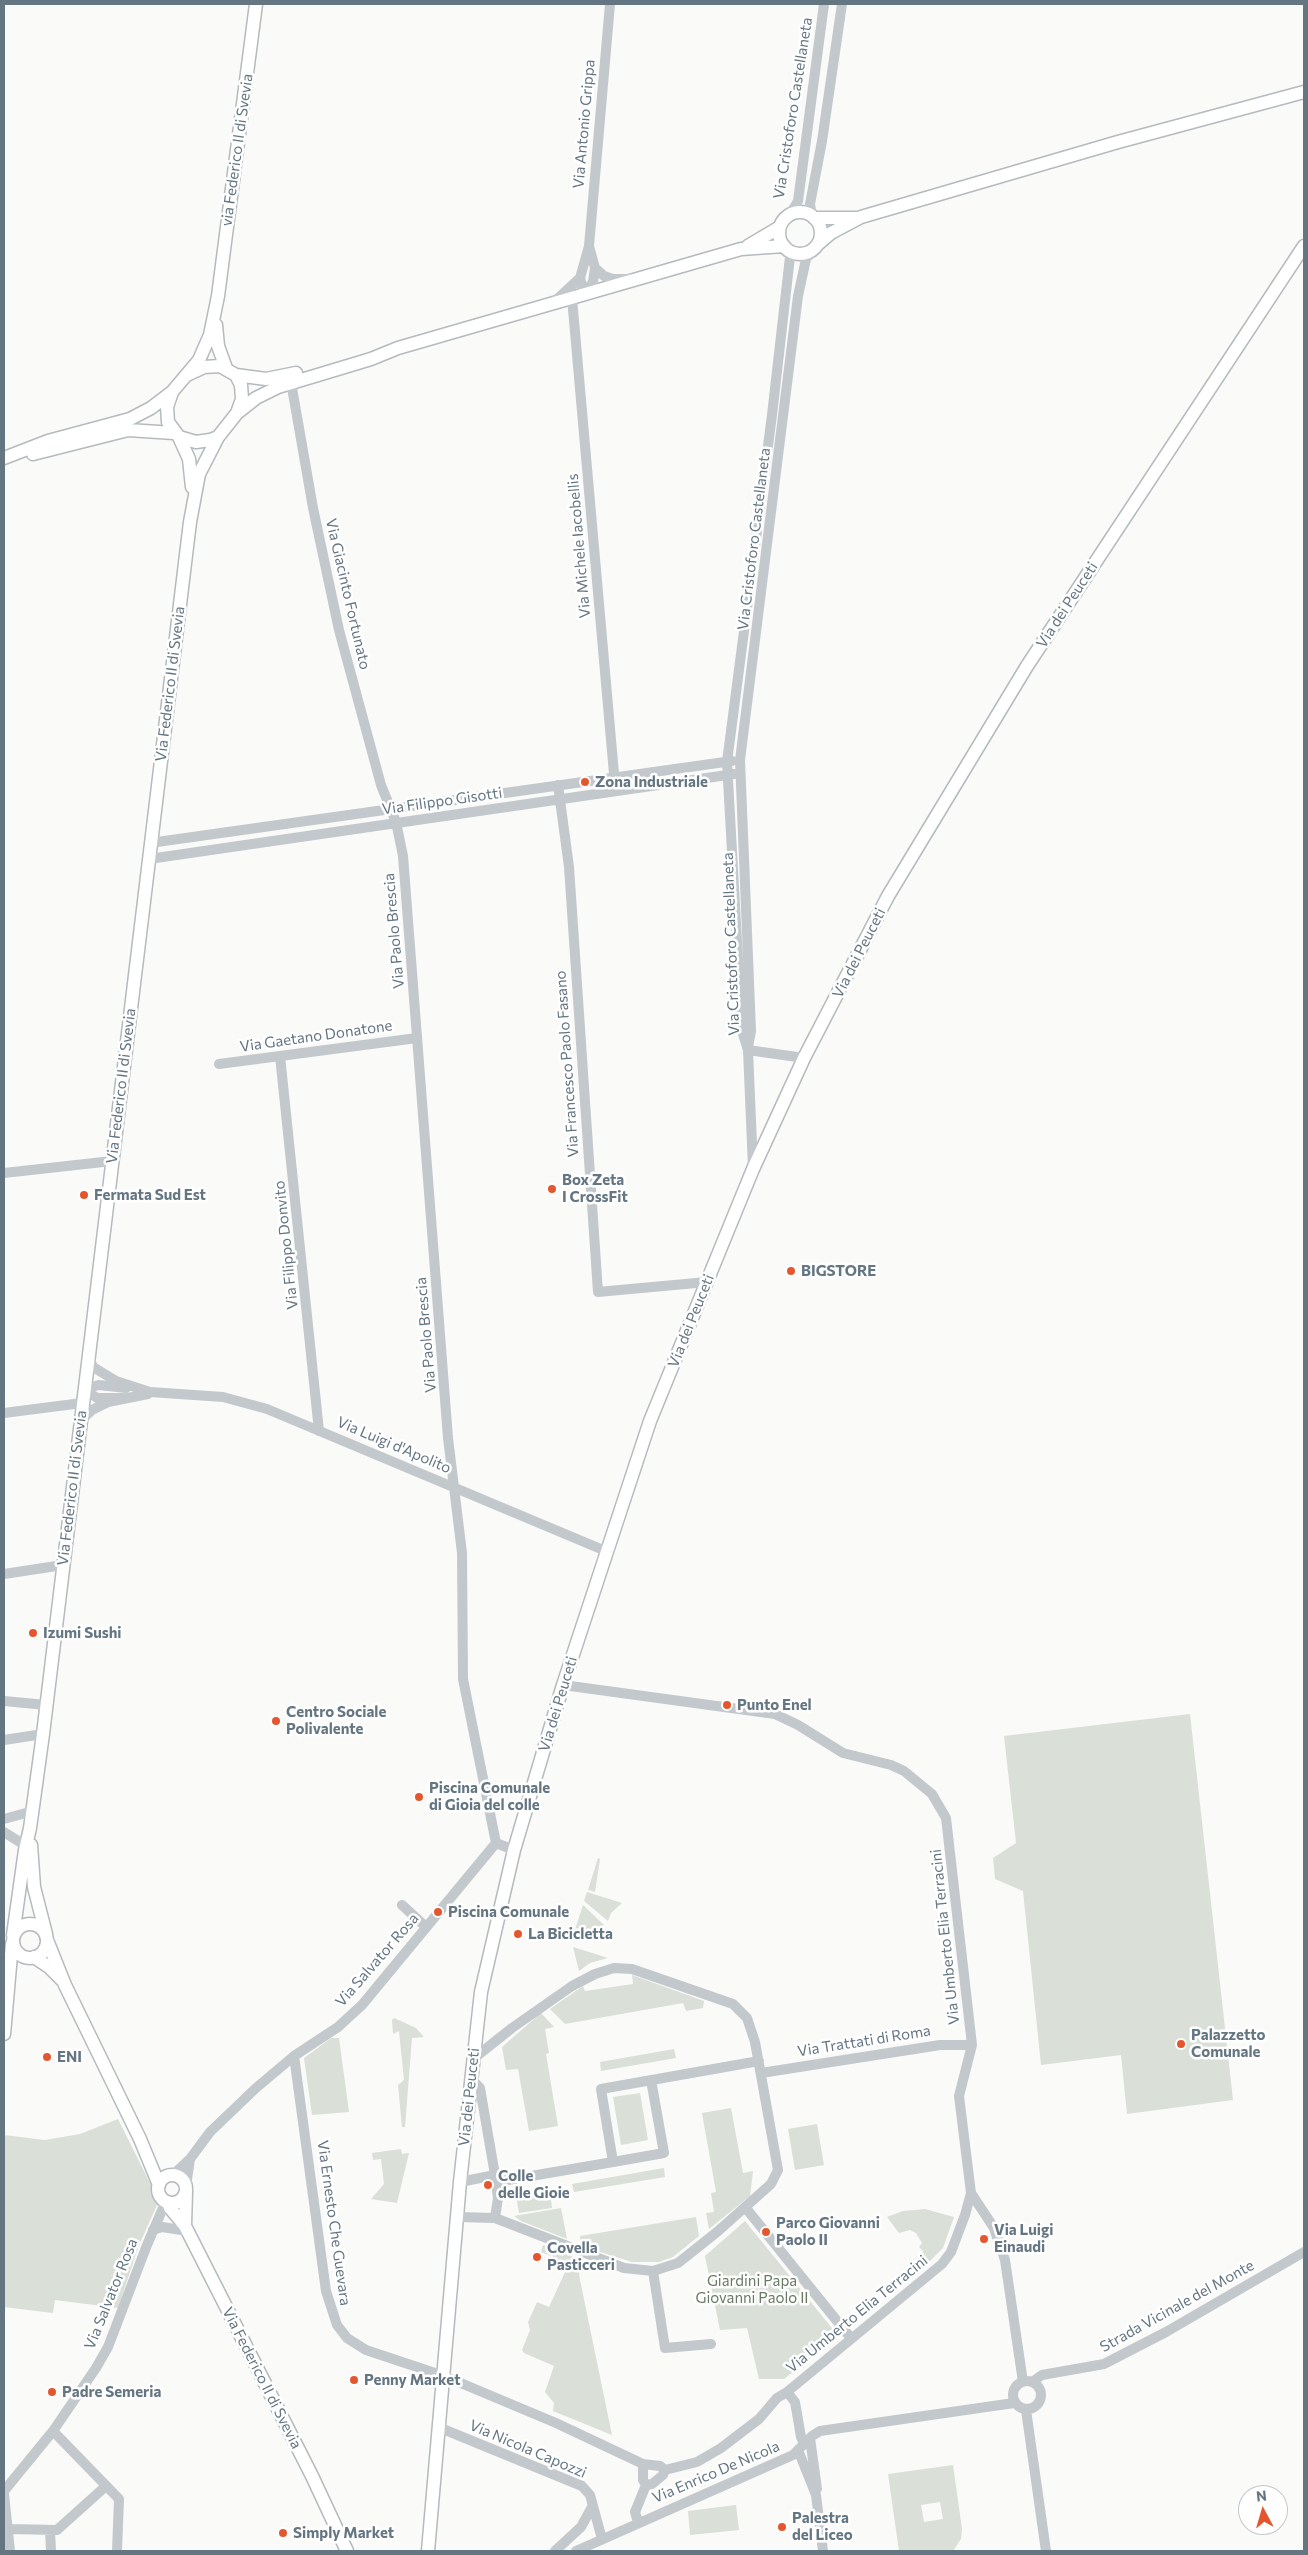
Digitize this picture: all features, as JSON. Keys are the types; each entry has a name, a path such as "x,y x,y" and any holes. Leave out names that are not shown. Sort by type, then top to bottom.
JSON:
{"main road":[{"name":"via Federico II di Svevia","path":"218,296 256,4"},
{"path":"742,249 786,248 801,254 816,246 831,233 861,217 1100,147 1301,92"},
{"path":"190,522 199,474 218,437 237,413 264,393 291,382 398,348 742,249 780,227 788,216 802,213 813,217 861,217"},
{"path":"813,217 821,231 816,246"},
{"path":"780,227 780,240 786,248"},
{"name":"Via dei Peuceti","path":"429,2526 460,2182 483,1983 514,1850 563,1685 650,1420 753,1169 804,1058 888,896 1027,666 1304,246"},
{"path":"218,296 216,336 231,372 242,391 237,413"},
{"path":"4,459 48,441 130,419 151,408 172,392 189,374 207,344 218,296"},
{"path":"189,374 204,367 215,366 231,372 274,378 370,353 398,348"},
{"path":"172,392 168,402 167,417 189,459 192,472 190,522"},
{"path":"4,459 128,430 176,435 196,442 218,437"},
{"name":"Via Federico II di Svevia","path":"4,2034 11,1974 12,1939 33,1811 190,522"},
{"name":"Via Federico II di Svevia","path":"30,1828 34,1887 47,1937 65,1984 149,2157 159,2185"},
{"path":"11,1974 45,1950 47,1937 42,1928 28,1924 16,1928 12,1939 19,1955 32,1958"},
{"name":"Via Federico II di Svevia","path":"32,1958 49,1968 65,1984"},
{"path":"149,2157 171,2175 181,2178 186,2188 186,2228"},
{"path":"171,2175 163,2178 159,2185 160,2196 167,2202 181,2199 186,2188"},
{"name":"Via Federico II di Svevia","path":"167,2202 186,2228 338,2532"},
{"path":"419,2551 429,2526"},
{"path":"428,2551 429,2526"},
{"path":"338,2532 347,2551"},
{"path":"338,2532 352,2551"}],"street":[{"name":"Via Antonio Grippa","path":"589,246 610,4"},
{"name":"Via Cristoforo Castellaneta","path":"788,216 798,201 824,4"},
{"path":"813,217 810,204 822,141 842,4"},
{"path":"578,296 593,282 595,268 589,246"},
{"path":"551,304 580,278 589,246"},
{"name":"Via Cristoforo Castellaneta","path":"748,1050 751,1031 740,760 798,296 806,259 816,246"},
{"name":"Via Cristoforo Castellaneta","path":"748,1050 742,1031 727,762 772,415 790,257 786,248"},
{"path":"595,268 604,276 614,279 637,279"},
{"name":"Via Michele Iacobellis","path":"580,278 578,296 615,791"},
{"name":"Via Giacinto Fortunato","path":"291,382 313,508 339,630 374,763 396,822"},
{"name":"Via Filippo Gisotti","path":"150,843 740,760"},
{"name":"Via Filippo Gisotti","path":"149,859 740,773"},
{"name":"Via Francesco Paolo Fasano","path":"558,785 569,867 598,1292 707,1282"},
{"name":"Via Paolo Brescia","path":"396,822 403,856 448,1438 462,1553 463,1679 496,1844"},
{"name":"Via Gaetano Donatone","path":"220,1064 417,1038"},
{"path":"753,1169 748,1050 804,1058"},
{"name":"Via Filippo Donvito","path":"280,1056 319,1431"},
{"path":"4,1174 112,1161"},
{"name":"Via Luigi d'Apolito","path":"88,1355 93,1367 98,1372 132,1387 161,1393 202,1395 235,1400 267,1409 608,1552"},
{"path":"84,1389 99,1385 118,1388 132,1387"},
{"path":"84,1389 97,1398 124,1398"},
{"name":"Via Luigi d'Apolito","path":"80,1421 92,1410 124,1398 161,1393"},
{"path":"4,1414 82,1403"},
{"path":"4,1574 63,1565"},
{"name":"Via Umberto Elia Terracini","path":"563,1685 775,1714 798,1725 843,1753 891,1765 921,1782 939,1805 949,1831 972,2044 959,2096 971,2193 965,2216 951,2252 942,2264 906,2295 850,2337 787,2392 777,2398 759,2419 721,2448 690,2465 665,2470"},
{"path":"4,1701 46,1705"},
{"path":"4,1740 42,1734"},
{"path":"4,1819 33,1811"},
{"path":"4,1832 26,1846"},
{"path":"496,1844 514,1850"},
{"name":"Via Salvator Rosa","path":"171,2175 190,2159 210,2132 256,2088 294,2056 338,2027 362,2004 496,1844"},
{"path":"402,1905 426,1927"},
{"path":"457,2217 495,2218 624,2268 653,2271 678,2263 771,2184 778,2170 751,2026 740,2010 733,2004 621,1967 595,1974 572,1986 512,2028 473,2059"},
{"name":"Via Trattati di Roma","path":"761,2073 940,2045 972,2044"},
{"name":"Via Ernesto Che Guevara","path":"294,2056 326,2291 337,2325 347,2338 361,2348 444,2376 556,2423 642,2464 660,2466 665,2470"},
{"path":"613,2162 601,2089 759,2061"},
{"path":"471,2078 480,2088 496,2179 498,2198 495,2218"},
{"path":"460,2182 496,2179 664,2154 651,2080"},
{"path":"186,2188 190,2159"},
{"path":"971,2193 994,2228 1006,2260 1028,2382 1039,2389 1040,2398 1035,2407 1026,2410 1019,2408 1014,2403 1014,2390 1028,2382"},
{"name":"Via Salvator Rosa","path":"4,2492 82,2390 108,2346 153,2230 167,2202"},
{"path":"745,2208 850,2337"},
{"path":"153,2230 162,2227 186,2228"},
{"name":"Strada Vicinale del Monte","path":"1028,2382 1042,2375 1104,2364 1166,2332 1304,2252"},
{"path":"653,2271 665,2348 711,2344"},
{"path":"787,2392 795,2402 801,2437 815,2466 816,2495 823,2551"},
{"name":"Via Enrico De Nicola","path":"576,2551 793,2455 804,2444 830,2428 1014,2403"},
{"path":"1026,2410 1046,2551"},
{"name":"Via Nicola Capozzi","path":"438,2427 588,2490 602,2539"},
{"path":"52,2431 118,2499 117,2551"},
{"path":"804,2444 816,2495"},
{"path":"642,2464 643,2480 646,2485"},
{"path":"646,2485 652,2484 665,2470"},
{"path":"638,2522 634,2512 646,2485"},
{"path":"8,2529 57,2530 106,2486"},
{"path":"4,2492 10,2551"},
{"path":"555,2551 581,2527 592,2507"},
{"path":"50,2530 51,2551"}],"green space":[{"path":"1190,1714 1233,2100 1127,2114 1121,2055 1041,2065 1023,1891 995,1879 993,1858 1016,1843 1004,1736"},
{"path":"598,1858 600,1859 595,1892 588,1890"},
{"path":"587,1892 622,1903 611,1913 608,1921 584,1901"},
{"path":"583,1905 604,1925 572,1939"},
{"path":"573,1947 608,1958 590,1963 579,1971"},
{"path":"632,1975 704,2001 703,2008 686,2011 683,2003 565,2024 550,2009 583,1986 585,1991 633,1984"},
{"path":"541,2013 554,2027 545,2029 549,2053 546,2054 558,2126 529,2131 518,2069 506,2070 502,2047"},
{"path":"394,2018 416,2028 424,2037 412,2038 405,2127 402,2127 398,2085 404,2080 399,2031 393,2034 392,2020"},
{"path":"331,2038 339,2038 349,2112 312,2115 304,2058"},
{"path":"674,2049 676,2058 601,2071 600,2062"},
{"path":"640,2093 648,2140 621,2145 613,2097"},
{"path":"731,2108 743,2173 753,2171 750,2196 709,2229 706,2213 714,2212 711,2193 716,2192 702,2113"},
{"path":"118,2119 159,2201 139,2245 118,2308 55,2300 53,2313 4,2307 4,2135 45,2140 80,2134"},
{"path":"817,2124 824,2165 795,2170 788,2129"},
{"path":"401,2149 402,2154 409,2153 397,2203 371,2199 384,2184 381,2159 373,2160 372,2153"},
{"path":"664,2168 665,2177 574,2192 572,2184"},
{"path":"550,2190 552,2208 519,2213 516,2196"},
{"path":"561,2208 567,2239 521,2221 514,2216"},
{"path":"925,2209 954,2217 943,2248 928,2263 921,2254 923,2251 919,2247 922,2243 916,2233 910,2230 899,2233 887,2217 903,2211"},
{"path":"696,2217 699,2236 673,2257 659,2262 632,2262 581,2246 580,2236"},
{"name":"Giardini Papa Giovanni Paolo II","path":"745,2221 836,2333 833,2335 835,2338 784,2379 759,2379 747,2328 720,2330 705,2256"},
{"path":"543,2245 583,2261 579,2275 612,2435 553,2411 554,2403 545,2392 554,2366 524,2353 522,2350 530,2330 528,2322 537,2302 549,2307 567,2268 556,2258 541,2252"},
{"path":"953,2465 962,2529 961,2539 953,2551 899,2551 888,2474","holes":["940,2502 943,2519 924,2522 921,2505"]},
{"path":"736,2505 739,2530 690,2535 688,2511"}],"place":[{"name":"Zona Industriale","path":"585,782"},
{"name":"Box Zeta I CrossFit","path":"552,1189"},
{"name":"Fermata Sud Est","path":"84,1195"},
{"name":"BIGSTORE","path":"791,1271"},
{"name":"Izumi Sushi","path":"33,1633"},
{"name":"Punto Enel","path":"727,1705"},
{"name":"Centro Sociale Polivalente","path":"276,1721"},
{"name":"Piscina Comunale di Gioia del colle","path":"419,1797"},
{"name":"Piscina Comunale","path":"438,1912"},
{"name":"La Bicicletta","path":"518,1934"},
{"name":"Palazzetto Comunale","path":"1181,2044"},
{"name":"ENI","path":"47,2057"},
{"name":"Colle delle Gioie","path":"488,2185"},
{"name":"Parco Giovanni Paolo II","path":"766,2232"},
{"name":"Via Luigi Einaudi","path":"984,2239"},
{"name":"Covella Pasticceri","path":"537,2257"},
{"name":"Penny Market","path":"354,2380"},
{"name":"Padre Semeria","path":"52,2392"},
{"name":"Palestra del Liceo","path":"782,2527"},
{"name":"Simply Market","path":"283,2533"}]}
